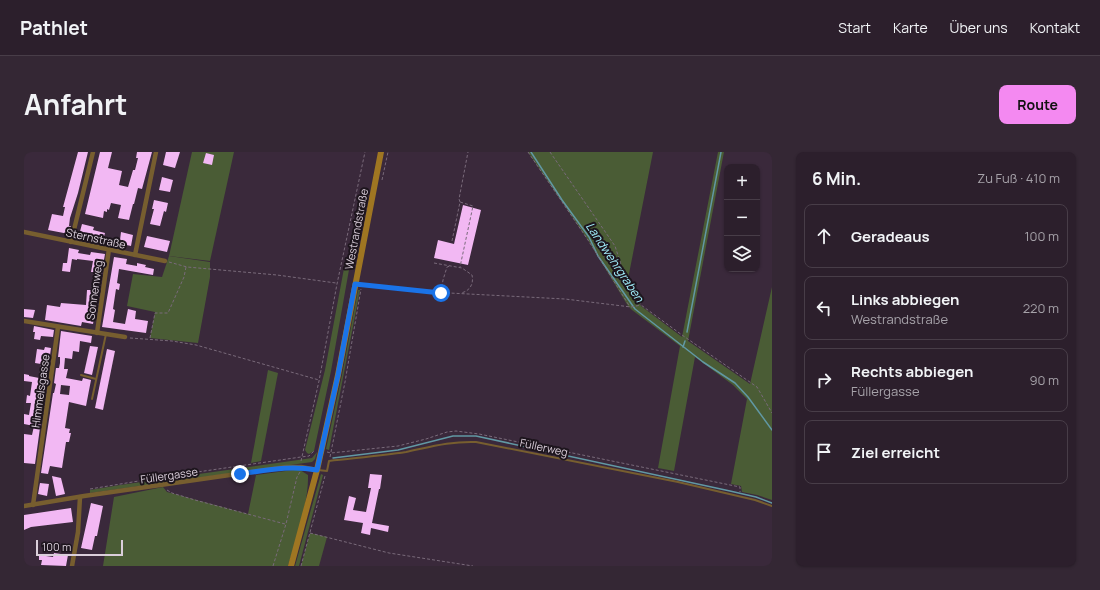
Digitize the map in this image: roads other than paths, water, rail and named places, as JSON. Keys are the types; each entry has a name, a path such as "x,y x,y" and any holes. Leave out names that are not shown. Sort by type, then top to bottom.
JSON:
{"main road":[{"name":"Westrandstraße","path":"291,566 317,470 338,375 357,285 381,152"}],"street":[{"path":"71,242 92,152"},
{"path":"135,255 156,152"},
{"name":"Sternstraße","path":"24,232 165,261"},
{"name":"Sonnenweg","path":"97,333 109,249"},
{"path":"24,321 125,337"},
{"name":"Himmelsgasse","path":"33,505 58,327"},
{"name":"Füllergasse","path":"24,506 286,467 301,467 317,470"},
{"path":"72,566 78,532 80,497"}],"lane":[{"path":"92,399 106,334"},
{"path":"81,375 96,379"},
{"name":"Füllerweg","path":"317,470 327,471 329,461 405,452 460,441 476,442 624,470 739,496 772,506"}],"waterway":[{"name":"Landwehrgraben","path":"531,152 562,200 589,237 598,256 635,309 703,362 735,383 748,397 772,430"},
{"path":"687,332 721,152"},
{"name":"Landwehrgraben","path":"683,347 685,341"},
{"path":"333,458 398,450 453,436 476,436 730,491 756,497 772,503"}]}
